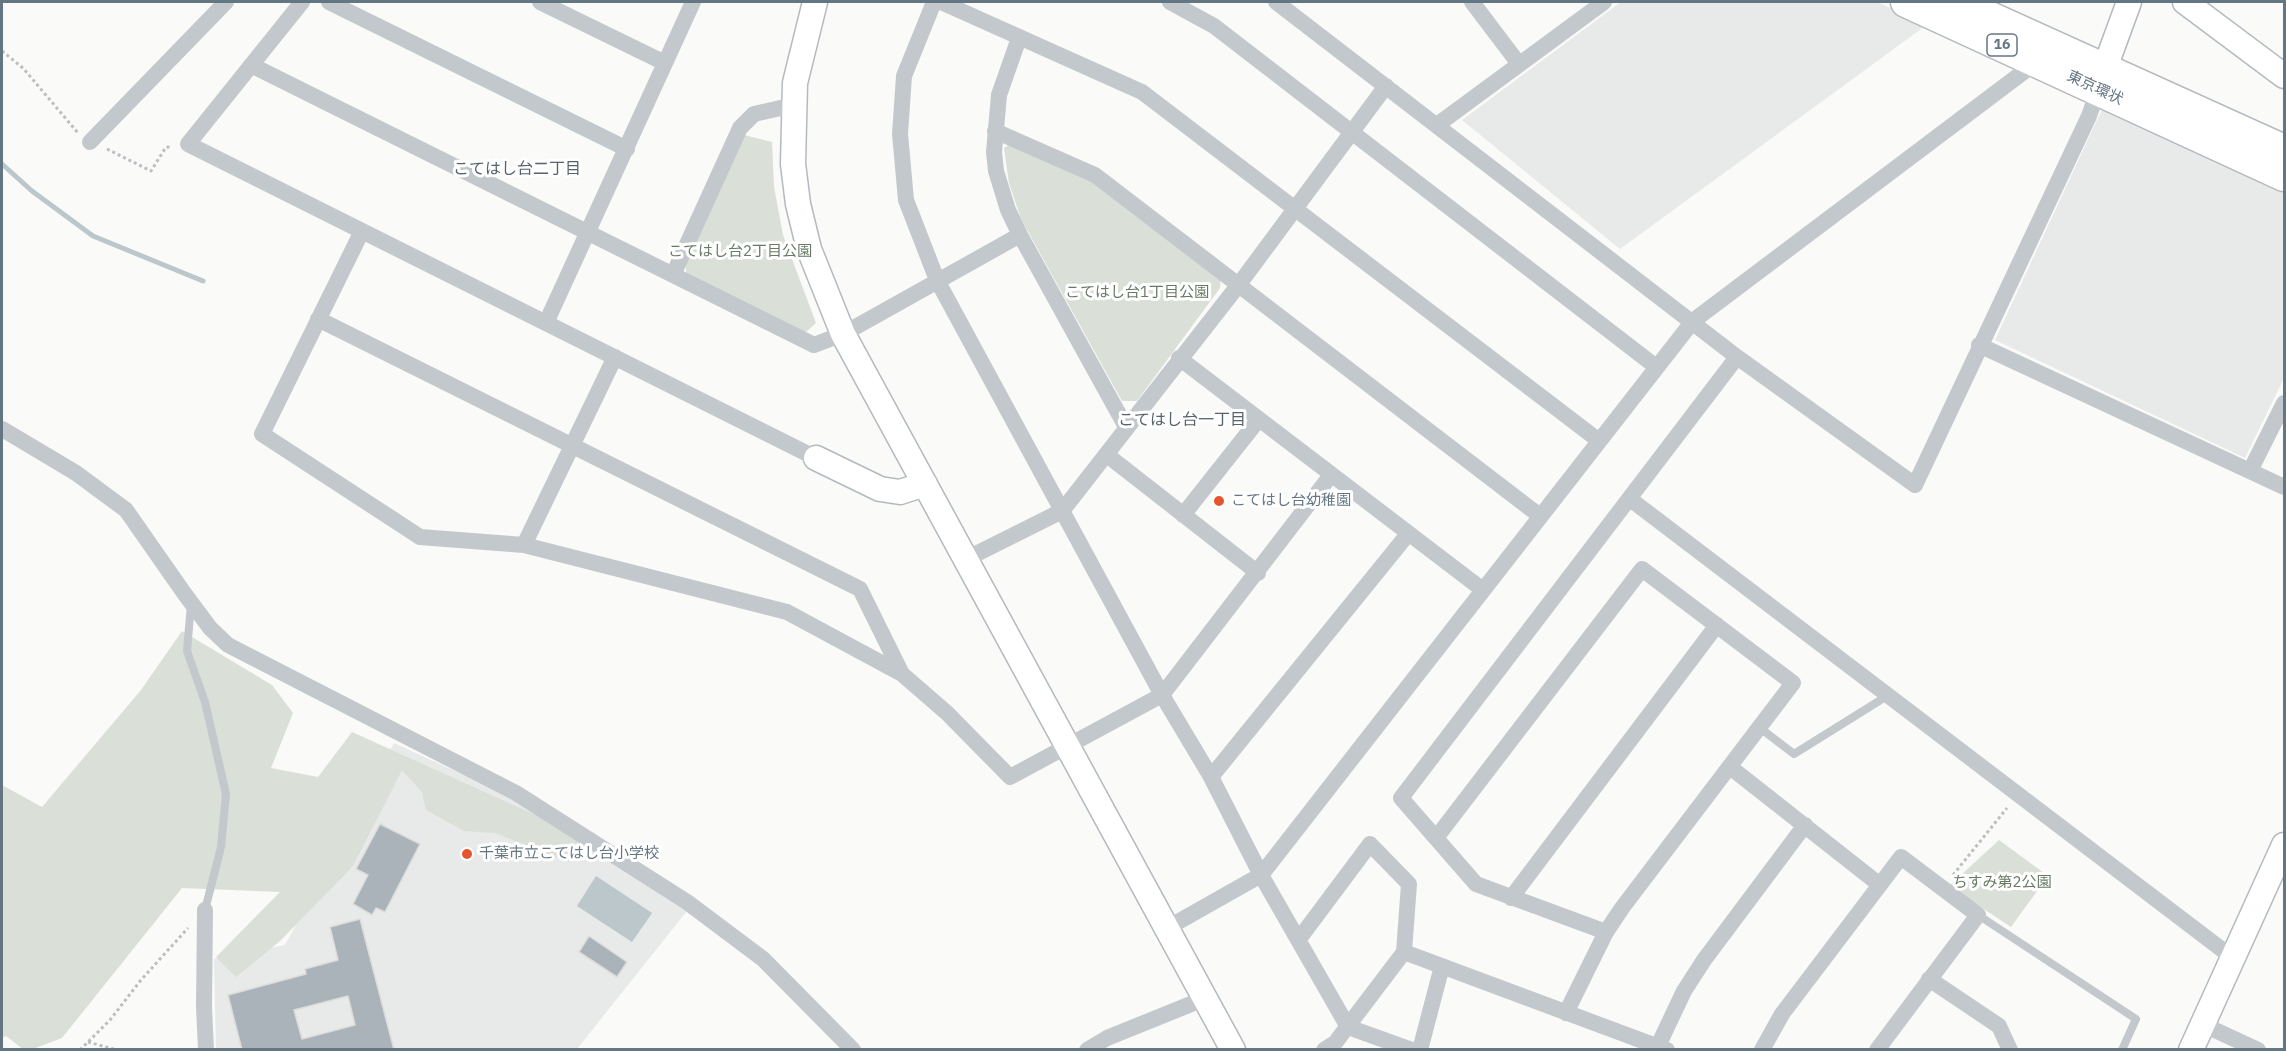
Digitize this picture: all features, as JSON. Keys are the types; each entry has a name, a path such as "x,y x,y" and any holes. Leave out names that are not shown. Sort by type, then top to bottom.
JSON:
{"highway":[{"name":"東京環状","path":"1906,2 2038,61 2101,78 2284,150"},
{"name":"東京環状","path":"1957,2 2284,176"}],"street":[{"path":"90,142 226,2"},
{"path":"302,2 188,144 880,489 900,492 925,484"},
{"path":"329,2 627,149"},
{"path":"540,2 665,63"},
{"path":"546,323 693,2"},
{"path":"815,2 795,83 794,105 793,164 798,204 809,249 843,334 968,558 1068,748 1169,927 1233,1050"},
{"path":"934,2 904,76 900,134 906,200 937,280 1162,695 1211,777 1261,875 1347,1027 1412,1050"},
{"path":"941,2 1142,92 1598,440"},
{"path":"1170,2 1214,26 1656,366"},
{"path":"1275,2 1737,357 1915,485 1979,345 2089,116 2128,2"},
{"path":"1472,2 1519,64"},
{"path":"1437,125 1604,2"},
{"path":"2185,2 2284,76"},
{"path":"1019,38 999,95 995,131 996,171 1008,210 1020,235 1125,427"},
{"path":"1169,927 1261,875 1693,321 2038,61"},
{"path":"251,65 814,345 843,334 1020,235"},
{"path":"968,558 1062,511 1107,455 1125,427 1240,283 1386,86"},
{"path":"673,276 740,128 754,114 794,105"},
{"path":"995,131 1095,175 1240,283 1540,516"},
{"path":"362,231 262,434 420,537 524,545 787,612 902,674 947,712 1010,777 1068,748 1162,695 1258,573 1331,475"},
{"path":"318,320 860,589 902,674"},
{"path":"1979,345 2284,487"},
{"path":"524,545 615,357"},
{"path":"1606,932 1476,884 1401,798 1737,357"},
{"path":"1179,358 1483,590"},
{"path":"2250,471 2284,403"},
{"path":"1183,514 1259,420"},
{"path":"2,429 76,473 126,510 192,603 228,645 516,793 687,902 763,959 853,1050"},
{"path":"1107,455 1258,573"},
{"path":"1630,499 2233,958"},
{"path":"1211,777 1408,534"},
{"path":"1437,838 1642,569 1793,684 1606,932 1566,1013"},
{"path":"1511,898 1717,625"},
{"path":"1730,767 1880,885"},
{"path":"1404,952 1566,1013 1628,1043 1662,1048 1694,975 1805,825"},
{"path":"1299,939 1370,844 1409,884 1404,952 1335,1043 1324,1050"},
{"path":"2190,1050 2284,845"},
{"path":"1762,1050 1782,1014 1901,857 1978,915 1877,1050"},
{"path":"205,910 206,1050"},
{"path":"1420,1050 1442,966"},
{"path":"1929,979 1999,1026 2010,1050"},
{"path":"1087,1050 1107,1038 1206,998"},
{"path":"2202,1024 2258,1050"}],"lane":[{"path":"192,603 187,651 205,702 226,794 220,847 205,910"},
{"path":"1760,728 1794,754 1887,696"},
{"path":"1978,915 2136,1019 2122,1050"}],"path":[{"path":"1942,888 2017,795"},
{"path":"80,1050 205,910"},
{"path":"88,1042 117,1050"}],"shaded area":[{"path":"1621,2 1877,2 1928,24 1620,249 1462,120"},
{"path":"2104,105 2284,186 2284,378 2245,458 1995,340"},
{"name":"千葉市立こてはし台小学校","path":"394,743 512,797 687,911 577,1049 216,1049 214,959 285,945"},
{"path":"596,876 652,913 632,942 577,906"}],"green space":[{"name":"こてはし台2丁目公園","path":"744,135 772,142 774,187 783,235 816,323 805,333 687,276 685,264"},
{"name":"こてはし台1丁目公園","path":"1011,143 1096,182 1221,275 1220,288 1137,401 1122,401 1021,219 1009,183 1004,148"},
{"path":"182,631 272,685 293,713 271,768 318,777 352,732 584,837 569,862 495,833 464,831 426,810 422,792 402,770 353,866 280,941 236,977 216,957 280,892 182,888 62,1038 24,1050 6,1036 2,1038 2,785 42,807 141,690"},
{"name":"ちすみ第2公園","path":"1999,840 2048,876 2011,927 1949,886"}],"building":[{"path":"380,824 420,844 385,912 376,908 372,915 353,904 368,875 356,869"},
{"path":"360,919 394,1050 242,1050 228,995 306,974 305,969 338,960 330,927","holes":["348,996 355,1025 302,1039 294,1010"]},
{"path":"589,936 627,962 617,977 579,952"}],"waterway":[{"path":"2,164 32,191 93,236 203,281"}],"place":[{"name":"こてはし台幼稚園","path":"1219,501"},
{"name":"千葉市立こてはし台小学校","path":"467,854"}],"district":[{"name":"こてはし台二丁目","path":"517,169"},
{"name":"こてはし台一丁目","path":"1182,420"}]}
